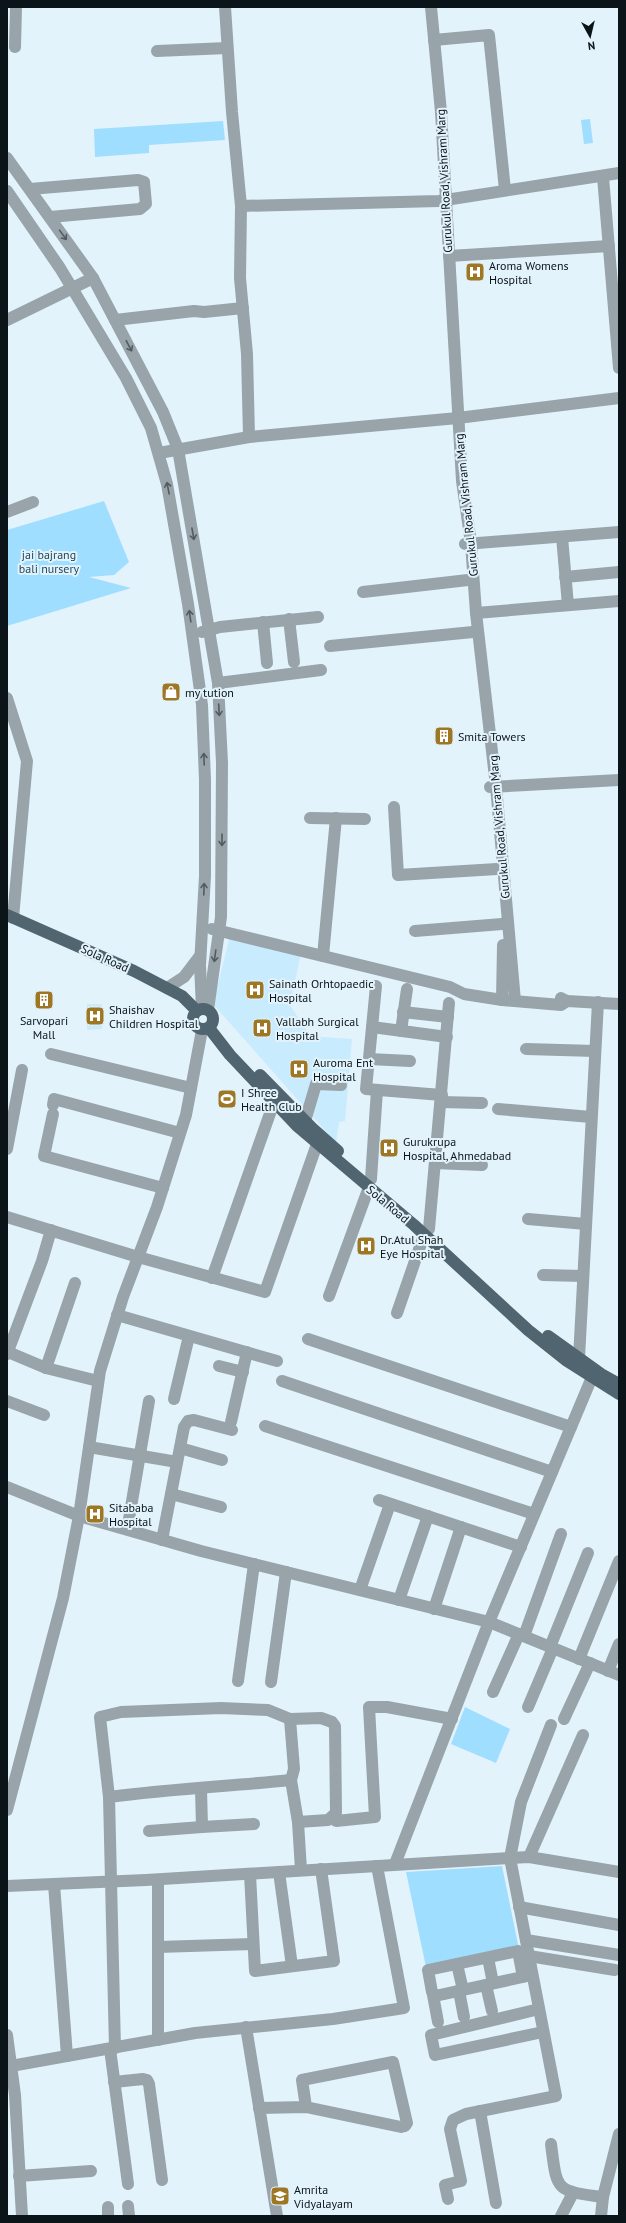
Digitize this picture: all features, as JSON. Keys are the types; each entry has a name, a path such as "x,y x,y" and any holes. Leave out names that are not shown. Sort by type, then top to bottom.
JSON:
{"main road":[{"name":"Sola Road","path":"9,918 134,971 182,996 200,1011"},
{"name":"Sola Road","path":"9,918 131,977 179,1003 200,1011"},
{"path":"200,1011 213,1016 208,1027 194,1024 200,1011"},
{"name":"Sola Road","path":"208,1027 230,1055 296,1126 317,1144 370,1183"},
{"name":"Sola Road","path":"208,1027 370,1183 528,1322 579,1358 593,1374 619,1384"},
{"name":"Sola Road","path":"427,1232 528,1330 593,1374 619,1394"}],"street":[{"path":"15,47 16,7"},
{"path":"225,7 227,48 241,206 240,278 249,389 249,437"},
{"name":"Gurukul Road, Vishram Marg","path":"426,7 436,112 456,418"},
{"name":"Gurukul Road, Vishram Marg","path":"431,7 441,112 442,200 449,256 456,418 457,481 468,543 476,612 515,997"},
{"path":"434,40 489,35 505,190"},
{"path":"157,51 227,48"},
{"path":"7,158 93,278 163,412 178,449 218,683 222,763 222,848 219,930 200,1011"},
{"path":"241,206 442,200 603,177 619,173"},
{"path":"603,177 609,246 615,261 619,368"},
{"path":"30,189 138,180 144,182 146,204 140,209 50,218"},
{"path":"7,191 72,288 126,378 151,428 169,491 193,634 202,705 205,773 203,928 200,956 200,1011"},
{"path":"449,256 609,246"},
{"path":"7,320 93,278"},
{"path":"115,320 194,311 204,312 243,308"},
{"path":"159,453 249,437 456,418 619,398"},
{"path":"7,512 33,502"},
{"path":"468,543 619,532"},
{"path":"562,537 568,605"},
{"name":"Gurukul Road, Vishram Marg","path":"468,543 468,580 473,632 493,786 497,870 502,924 502,996"},
{"path":"565,577 619,572"},
{"path":"363,592 468,580"},
{"path":"476,612 619,601"},
{"path":"193,634 220,627 318,616"},
{"path":"289,619 294,662"},
{"path":"263,622 268,663"},
{"path":"330,646 473,632"},
{"path":"218,683 321,670"},
{"path":"7,698 27,761 9,918"},
{"path":"493,786 619,780"},
{"path":"394,807 398,875 497,870"},
{"path":"310,818 365,819"},
{"path":"323,956 336,818"},
{"path":"415,931 502,924"},
{"path":"203,928 219,930 455,989 464,994 560,998 567,1001 619,1004"},
{"path":"167,988 184,977 200,956"},
{"path":"376,986 366,1089 482,1103"},
{"path":"401,1031 406,989"},
{"path":"579,1358 598,1002"},
{"path":"397,1313 427,1232 435,1163 449,1003"},
{"path":"404,1012 448,1017"},
{"path":"7,1810 63,1598 79,1516 98,1381 117,1315 163,1188 180,1133 208,1027"},
{"path":"372,1027 446,1037"},
{"path":"526,1049 595,1051"},
{"path":"51,1054 191,1088"},
{"path":"369,1059 410,1061"},
{"path":"7,1149 22,1070"},
{"path":"305,1121 316,1084 341,1085"},
{"path":"329,1296 370,1183 377,1090"},
{"path":"163,1188 44,1156 54,1099 180,1133"},
{"path":"212,1278 274,1102"},
{"path":"498,1109 592,1117"},
{"path":"7,1217 138,1257 265,1292 317,1144"},
{"path":"435,1163 482,1165"},
{"path":"528,1219 586,1224"},
{"path":"51,1230 42,1261 7,1353 46,1368 98,1381"},
{"path":"543,1275 583,1276"},
{"path":"46,1368 75,1283"},
{"path":"117,1315 276,1361"},
{"path":"174,1399 189,1336"},
{"path":"308,1339 571,1427"},
{"path":"162,1540 184,1427 188,1421 194,1420 232,1426 247,1352"},
{"path":"219,1366 243,1372"},
{"path":"395,1864 489,1622 593,1374"},
{"path":"282,1381 552,1472"},
{"path":"129,1519 149,1401"},
{"path":"7,1402 44,1415"},
{"path":"266,1426 534,1514"},
{"path":"89,1446 177,1462"},
{"path":"180,1448 222,1460"},
{"path":"7,1487 79,1516 162,1540 489,1622 614,1673 619,1644"},
{"path":"171,1494 222,1507"},
{"path":"360,1590 385,1502 521,1547"},
{"path":"398,1600 428,1516"},
{"path":"434,1608 461,1527"},
{"path":"493,1692 521,1635 561,1534"},
{"path":"528,1707 588,1553"},
{"path":"564,1719 619,1561"},
{"path":"238,1681 254,1564"},
{"path":"271,1682 286,1572"},
{"path":"333,1816 336,1821 374,1817 369,1707 387,1707 452,1719"},
{"path":"128,2184 114,2082 110,1797 100,1717 121,1712 221,1708 268,1710 290,1719 321,1718 332,1722 335,1726 337,1794 336,1813 328,1820 298,1822"},
{"path":"290,1719 294,1769 292,1780 298,1822 301,1870"},
{"path":"527,1976 529,1956 510,1858 521,1802 551,1725"},
{"path":"529,1857 583,1735"},
{"path":"110,1797 162,1790 201,1789 292,1780"},
{"path":"201,1789 202,1828"},
{"path":"150,1831 254,1824"},
{"path":"7,1886 158,1880 395,1864 529,1857 619,1872"},
{"path":"11,2066 158,2040 246,2027 333,2019 404,2008 376,1866"},
{"path":"250,1874 254,1971 334,1961 321,1869"},
{"path":"279,1872 292,1966"},
{"path":"158,1880 158,2040"},
{"path":"54,1884 67,2056"},
{"path":"519,1907 619,1925"},
{"path":"526,1940 619,1955"},
{"path":"158,1947 253,1944"},
{"path":"562,1962 565,1946"},
{"path":"438,2022 428,1970 518,1951 539,2009 556,2096 480,2111 460,2116 453,2120 450,2129 461,2181 445,2185 448,2199"},
{"path":"529,1956 615,1970"},
{"path":"488,1958 492,2011"},
{"path":"458,1964 464,2017"},
{"path":"433,1995 527,1976"},
{"path":"539,2009 431,2035 435,2055 544,2032"},
{"path":"246,2027 277,2216"},
{"path":"7,2035 11,2066 22,2216"},
{"path":"259,2108 306,2107 401,2127 405,2126 407,2123 393,2062 302,2080 306,2107"},
{"path":"114,2082 143,2079 147,2080 149,2084 162,2180"},
{"path":"480,2111 496,2203"},
{"path":"601,2216 603,2197 618,2141"},
{"path":"551,2144 556,2178 562,2188 573,2193 603,2197"},
{"path":"19,2176 91,2171"},
{"path":"561,2216 573,2193"}],"shaded area":[{"path":"230,936 301,953 290,1005 310,1036 352,1039 345,1121 339,1122 336,1143 213,1004"},
{"name":"Shaishav Children Hospital","path":"87,1004 102,1004 102,1029 87,1030"}],"green space":[{"path":"590,119 593,143 584,144 581,120"},
{"path":"223,121 225,140 149,145 149,153 95,157 94,129"},
{"name":"jai bajrang bali nursery","path":"104,501 129,562 114,575 89,577 131,588 7,626 7,530"},
{"path":"465,1707 510,1729 496,1763 451,1744"},
{"path":"502,1866 519,1949 426,1967 406,1872"}],"place":[{"name":"Aroma Womens Hospital","path":"475,272"},
{"name":"my tution","path":"171,692"},
{"name":"Smita Towers","path":"444,736"},
{"name":"Sainath Orhtopaedic Hospital","path":"255,990"},
{"name":"Sarvopari Mall","path":"44,1000"},
{"name":"Shaishav Children Hospital","path":"95,1016"},
{"name":"Vallabh Surgical Hospital","path":"262,1028"},
{"name":"Auroma Ent Hospital","path":"299,1069"},
{"name":"I Shree Health Club","path":"227,1099"},
{"name":"Gurukrupa Hospital, Ahmedabad","path":"389,1148"},
{"name":"Dr.Atul Shah Eye Hospital","path":"366,1246"},
{"name":"Sitababa Hospital","path":"95,1514"},
{"name":"Amrita Vidyalayam","path":"280,2196"}]}
